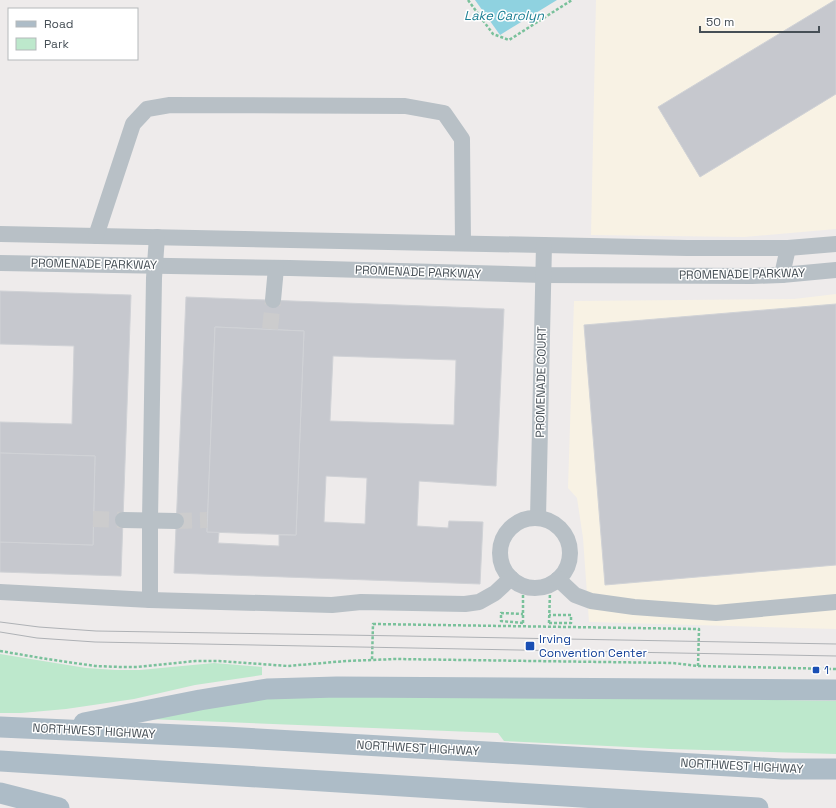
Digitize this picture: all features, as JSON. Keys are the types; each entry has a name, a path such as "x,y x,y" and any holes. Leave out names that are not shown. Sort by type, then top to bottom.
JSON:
{"main road":[{"path":"54,730 200,700 267,689 336,687 836,690"},
{"name":"NORTHWEST HIGHWAY","path":"0,727 232,738 782,769 836,769"},
{"path":"0,761 758,808"},
{"path":"0,792 59,808"}],"street":[{"path":"96,236 133,124 147,109 170,105 405,106 444,113 462,139 463,243"},
{"name":"PROMENADE PARKWAY","path":"0,234 687,248 788,248 836,244"},
{"path":"150,600 154,266 157,237"},
{"name":"PROMENADE COURT","path":"538,518 544,245"},
{"path":"782,275 788,248"},
{"name":"PROMENADE PARKWAY","path":"0,263 543,275 752,276 836,270"},
{"path":"273,300 276,268"},
{"path":"538,518 549,521 558,527 566,536 569,547 569,559 565,570 554,581 548,585 536,588 517,581 507,573 502,563 500,552 502,541 508,531 516,523 526,519 538,518"},
{"path":"123,520 176,520"},
{"path":"0,592 150,600 332,604 361,602 465,604 479,602 517,581"},
{"path":"554,581 575,595 591,601 634,607 716,613 836,602"}],"path":[{"path":"468,0 493,34 508,40 572,0"},
{"path":"517,581 523,614 522,626"},
{"path":"549,625 554,581"},
{"path":"522,622 501,621 501,613 523,614"},
{"path":"372,660 373,624 522,626 571,623 571,615 549,615"},
{"path":"549,625 699,629 698,666"},
{"path":"0,651 47,660 120,667 137,667 195,661 219,661 288,666 346,661 395,659 649,663 698,666 836,669"}],"shaded area":[{"path":"596,0 836,0 836,229 744,237 591,235"},
{"path":"836,294 836,629 589,622 583,538 577,498 568,488 574,301 794,299"}],"green space":[{"path":"0,654 86,668 116,670 140,670 214,663 262,667 262,675 195,685 134,699 66,709 21,713 0,713"},
{"path":"257,697 615,697 836,701 836,754 670,749 504,741 498,733 147,719"}],"water":[{"name":"Lake Carolyn","path":"475,0 557,0 500,35"}],"building":[{"path":"835,0 836,94 700,177 658,107"},
{"path":"0,291 131,295 121,576 0,572 0,542 93,545 95,456 0,453 0,422 72,424 74,346 0,344"},
{"path":"186,297 504,309 496,486 419,481 417,526 448,528 449,521 483,522 480,584 174,573","holes":["215,327 304,331 296,535 279,535 279,546 218,543 219,532 207,532","333,356 456,360 454,425 330,421","326,476 367,478 365,524 324,522"]},
{"path":"836,304 836,565 605,585 584,325"},
{"path":"215,327 304,331 296,535 207,532"},
{"path":"0,453 95,456 93,545 0,542"}],"tunnel":[{"path":"270,329 273,300"},
{"path":"93,519 123,520"},
{"path":"176,521 207,520"}],"tram line":[{"path":"0,622 39,627 96,631 836,644"},
{"path":"0,632 37,638 95,642 836,656"}],"place":[{"name":"Irving Convention Center","path":"530,646"},
{"name":"1","path":"816,670"}]}
